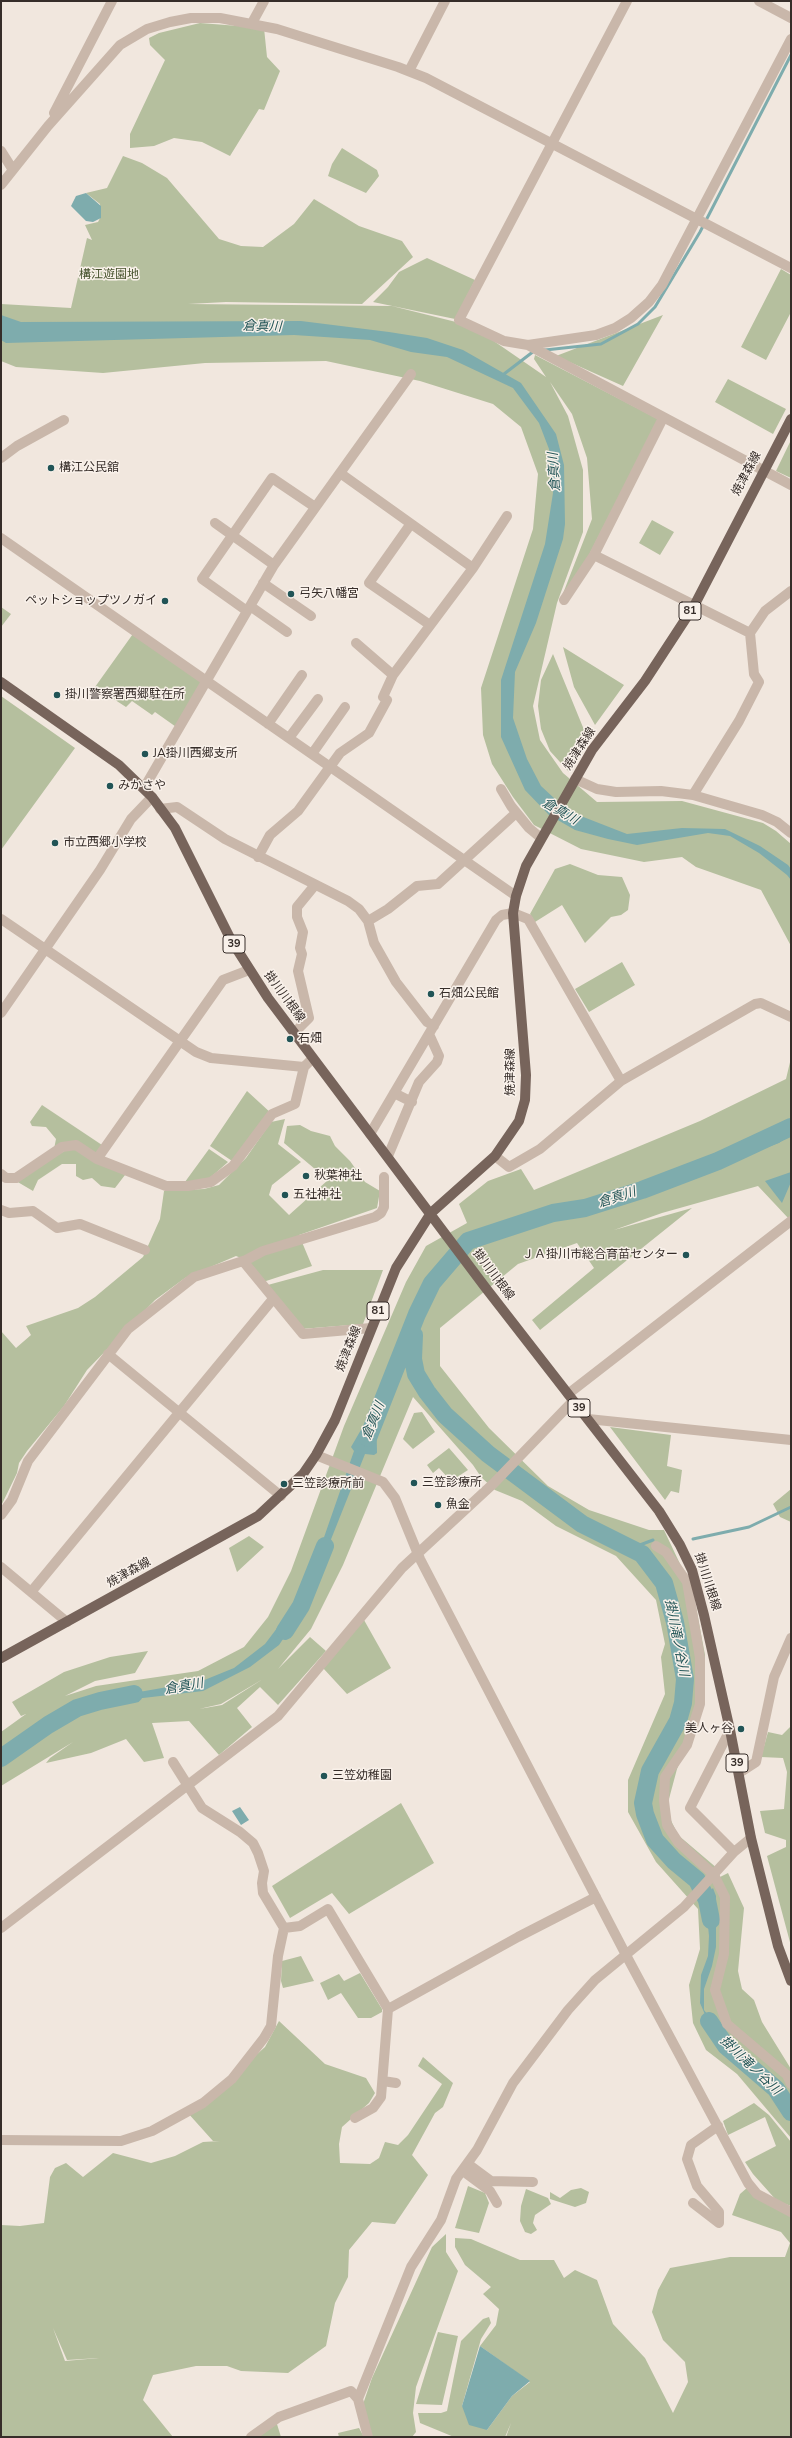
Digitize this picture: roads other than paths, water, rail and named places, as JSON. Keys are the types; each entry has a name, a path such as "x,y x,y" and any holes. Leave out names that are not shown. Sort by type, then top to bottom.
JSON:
{"main road":[{"name":"焼津森線","path":"1,1658 224,1537 258,1516 303,1474 316,1455 335,1420 396,1268 431,1213 495,1156 519,1121 526,1088 526,1075 513,913 516,896 526,866 592,750 645,681 694,606 791,419"},
{"name":"掛川川根線","path":"1,682 119,765 152,797 174,828 231,940 249,970 312,1059 388,1156 483,1284 659,1511 680,1544 692,1570 704,1615 730,1730 751,1838 778,1946 791,1982"}],"street":[{"path":"48,126 112,1"},
{"path":"252,23 264,1"},
{"path":"409,71 445,1"},
{"path":"627,1 459,320 504,341 515,341 530,346 791,485"},
{"path":"759,1 791,18"},
{"path":"1,185 48,126 120,45 147,29 191,18 220,18 252,23 409,71 552,143 791,268"},
{"path":"530,346 596,335 615,328 632,318 649,302 662,285 699,219 791,39"},
{"path":"1,151 13,170"},
{"path":"144,788 274,565 411,374"},
{"path":"564,600 594,555 663,418"},
{"path":"1,458 17,446 64,420"},
{"path":"340,473 410,525 473,568"},
{"path":"287,632 202,579 272,478 315,507"},
{"path":"258,857 270,835 298,811 340,753 369,733 387,700 383,697 393,675 473,568 507,516"},
{"path":"215,523 274,565"},
{"path":"410,525 369,583 430,625"},
{"path":"1,538 516,896"},
{"path":"594,555 750,633"},
{"path":"263,583 312,616"},
{"path":"693,795 739,721 759,682 754,674 750,633 765,611 791,591"},
{"path":"356,643 393,675"},
{"path":"268,724 302,675"},
{"path":"289,738 318,699"},
{"path":"312,754 345,707"},
{"path":"575,779 597,789 616,792 661,791 693,795 762,815 777,822 791,833"},
{"path":"501,789 516,813 529,828 542,836"},
{"path":"1,1013 100,870 131,819 152,797"},
{"path":"160,809 177,807 225,839 258,857 348,901 359,909 368,921 374,943 396,982 432,1030 439,1056 434,1066 419,1082 412,1102 388,1156"},
{"path":"368,921 388,909 417,886 438,884 516,813"},
{"path":"294,1033 309,1018 298,971 302,954 300,948 303,932 298,917 297,907 315,885"},
{"path":"370,1134 496,920 502,915 513,913 528,919 621,1081"},
{"path":"1,919 179,1040 211,1058 304,1066"},
{"path":"97,1159 179,1040 223,980 249,970"},
{"path":"495,1156 509,1167 516,1164 540,1149 621,1081 756,1004 761,1003 791,1017"},
{"path":"1,1174 6,1178 16,1178 62,1147 76,1145 97,1159 166,1186 188,1186 211,1182 233,1166 272,1114 295,1104 304,1066 312,1059"},
{"path":"394,1092 412,1102"},
{"path":"1,1515 12,1500 28,1461 128,1329 172,1292 194,1277 243,1261 263,1251 375,1217 381,1213 384,1207 384,1177"},
{"path":"1,1210 9,1213 32,1211 57,1228 80,1224 145,1250"},
{"path":"1,1928 278,1716 418,1553 494,1483 571,1398 791,1221"},
{"path":"243,1261 303,1334 371,1328"},
{"path":"31,1592 273,1299"},
{"path":"108,1354 281,1496"},
{"path":"588,1419 791,1440"},
{"path":"316,1455 383,1482 395,1498 418,1553 626,1955 748,2184 757,2194 791,2212"},
{"path":"656,1546 666,1552 687,1582 700,1658 700,1704 687,1745 665,1776 664,1801 667,1825 678,1842 712,1878 725,1897 724,1954 715,1990 726,2024 787,2075 791,2084"},
{"path":"1,1567 67,1622"},
{"path":"739,1773 756,1762 774,1677 791,1638"},
{"path":"730,1730 690,1808 734,1852"},
{"path":"1,2140 120,2141 152,2131 203,2102 232,2079 264,2038 271,2026 278,1956 284,1928 263,1893 262,1883 264,1871 253,1843 219,1817 202,1808 187,1787 173,1762"},
{"path":"358,2399 411,2267 441,2220 453,2186 513,2083 568,2010 595,1980 684,1907 712,1878 734,1852 751,1838"},
{"path":"388,2009 518,1937 596,1897"},
{"path":"284,1928 300,1926 328,1909 388,2009 381,2097 373,2108 355,2118"},
{"path":"383,2081 396,2083"},
{"path":"693,2203 719,2223 718,2212 697,2186 687,2158 691,2145 718,2126"},
{"path":"465,2167 491,2181 533,2182"},
{"path":"465,2167 490,2191 497,2203"},
{"path":"251,2437 279,2417 351,2392 358,2399 368,2437"}],"water":[{"path":"86,193 101,206 101,218 93,222 86,221 71,206 76,196"},
{"path":"1,315 21,322 301,321 389,332 427,338 463,350 521,383 556,434 564,465 565,524 563,539 536,623 515,672 513,718 527,759 541,786 568,811 627,834 682,828 725,829 760,846 788,865 791,869 791,880 787,875 759,853 730,836 708,833 637,845 608,839 575,830 549,815 525,790 501,737 501,680 545,544 553,493 549,449 539,423 513,388 447,357 411,352 370,340 294,335 6,343 1,340"},
{"path":"791,1124 791,1134 779,1143 738,1158 720,1160"},
{"path":"791,1172 791,1182 782,1203 765,1181"},
{"path":"376,1404 377,1453 374,1455 365,1454 318,1572 314,1566 354,1451 351,1447"},
{"path":"296,1603 296,1609 302,1611 279,1645 250,1667 203,1691 143,1698 99,1699 202,1681 234,1668 265,1644"},
{"path":"240,1807 249,1820 241,1825 232,1811"},
{"path":"713,1888 716,1896 716,1947 712,1966 704,1989 704,2010 726,2039 753,2064 756,2069 713,2033 700,2003 701,1975 708,1956 709,1936 706,1906 702,1899"},
{"path":"778,2085 791,2100 791,2116 775,2092"},
{"path":"480,2346 530,2381 512,2396 487,2430 469,2425 462,2406"}],"waterway":[{"path":"545,350 601,344 638,324 655,307 700,232 791,55"},
{"path":"504,374 534,351"},
{"name":"倉真川","path":"368,1438 417,1314 432,1283 468,1241 553,1213 585,1208 642,1190 718,1161 791,1127"},
{"name":"掛川滝ノ谷川","path":"414,1335 413,1359 416,1374 427,1392 445,1415 488,1454 582,1524 642,1554 664,1583 675,1622 685,1679 683,1703 678,1721 650,1771 643,1803 645,1814 655,1840 674,1861 697,1880 707,1900 711,1920"},
{"path":"693,1539 749,1527 791,1507"},
{"path":"632,1548 653,1540"},
{"name":"倉真川","path":"285,1631 301,1606 325,1546"},
{"name":"倉真川","path":"1,1758 48,1725 77,1708 100,1701 134,1694"},
{"name":"掛川滝ノ谷川","path":"709,2021 726,2046 776,2089 791,2112"}],"place":[{"name":"構江公民舘","path":"51,468"},
{"name":"弓矢八幡宮","path":"291,594"},
{"name":"ペットショップツノガイ","path":"165,601"},
{"name":"掛川警察署西郷駐在所","path":"57,695"},
{"name":"JA掛川西郷支所","path":"145,754"},
{"name":"みかさや","path":"110,786"},
{"name":"市立西郷小学校","path":"55,843"},
{"name":"石畑公民館","path":"431,994"},
{"name":"石畑","path":"290,1039"},
{"name":"秋葉神社","path":"306,1176"},
{"name":"五社神社","path":"285,1195"},
{"name":"ＪＡ掛川市総合育苗センター","path":"686,1255"},
{"name":"三笠診療所","path":"414,1483"},
{"name":"三笠診療所前","path":"284,1484"},
{"name":"魚金","path":"438,1505"},
{"name":"美人ヶ谷","path":"741,1729"},
{"name":"三笠幼稚園","path":"324,1776"}],"park label":[{"name":"構江遊園地","path":"109,275"}]}
